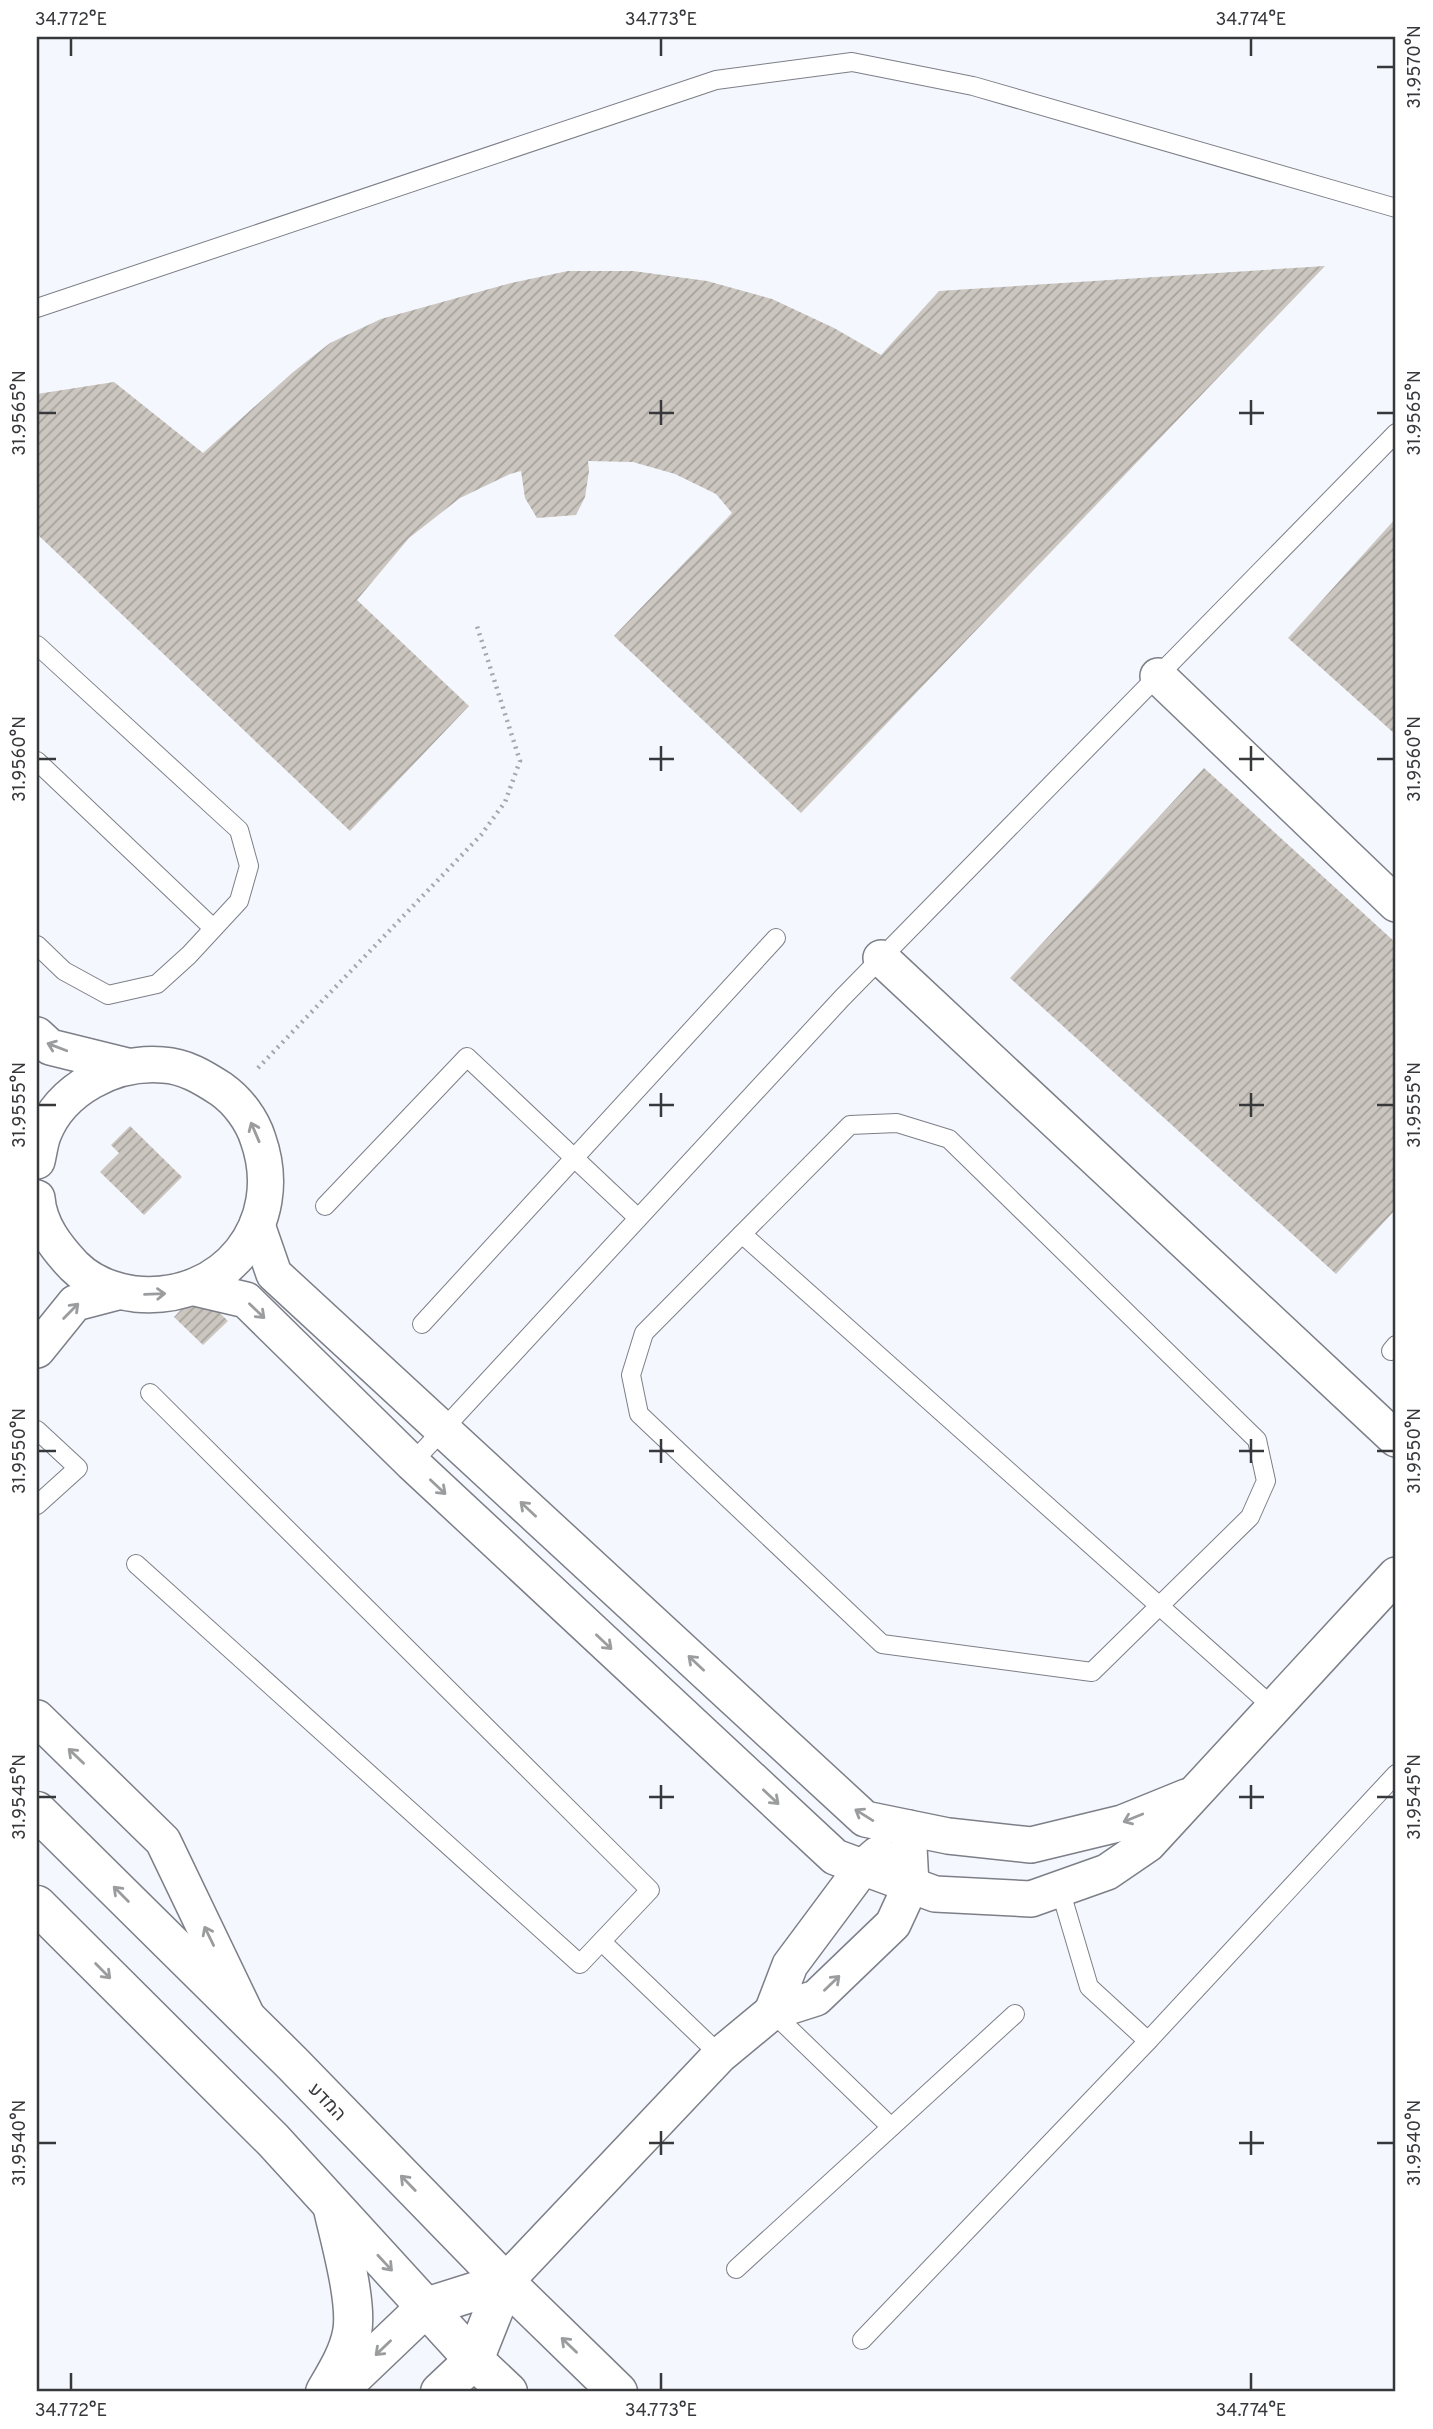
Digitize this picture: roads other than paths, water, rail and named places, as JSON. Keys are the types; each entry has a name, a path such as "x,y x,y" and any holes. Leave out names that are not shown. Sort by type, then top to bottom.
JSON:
{"street":[{"path":"1158,676 1396,905"},
{"path":"881,958 1396,1440"},
{"path":"37,1035 50,1047 127,1066 164,1065 200,1075 231,1096 254,1126 266,1161 266,1198 254,1235 229,1266 195,1287 157,1296 117,1292 75,1303 37,1350"},
{"path":"39,1138 64,1103 92,1079 127,1066"},
{"path":"37,1198 38,1209 54,1245 82,1274 117,1292"},
{"path":"257,1224 274,1274 866,1819 948,1836 1031,1845 1122,1823 1196,1793"},
{"path":"195,1287 246,1300 412,1463 835,1857 934,1894 1031,1899 1107,1872 1148,1844 1396,1575"},
{"path":"37,1718 163,1841 249,2020"},
{"name":"המדע","path":"37,1811 249,2020 505,2282 618,2392"},
{"path":"772,2012 790,1965 863,1867 908,1828"},
{"path":"440,2392 474,2360 505,2282 720,2055 772,2012 816,1998 893,1924 911,1885 908,1828"},
{"path":"37,1905 273,2140 474,2360 508,2392"},
{"path":"325,2392 343,2360 353,2331 350,2287 333,2207"},
{"path":"337,2392 426,2307 505,2282"}],"lane":[{"path":"37,308 716,80 852,62 974,86 1396,208"},
{"path":"412,1463 881,958 1396,433"},
{"path":"37,645 239,830 249,866 239,901 189,955 157,984 108,995 64,971 37,945"},
{"path":"37,761 214,928"},
{"path":"422,1324 776,938"},
{"path":"325,1206 467,1057 638,1218"},
{"path":"897,1123 949,1139 1257,1440 1266,1481 1250,1517 1159,1606 1091,1672 882,1644 639,1414 631,1375 644,1333 850,1125 897,1123"},
{"path":"742,1234 1274,1708"},
{"path":"135,1564 580,1964 650,1890 150,1393"},
{"path":"37,1430 78,1468 37,1505"},
{"path":"862,2340 1148,2041 1396,1774"},
{"path":"1060,1889 1088,1987 1148,2041"},
{"path":"602,1942 720,2055"},
{"path":"772,2012 891,2127"},
{"path":"736,2269 1015,2014"}]}
